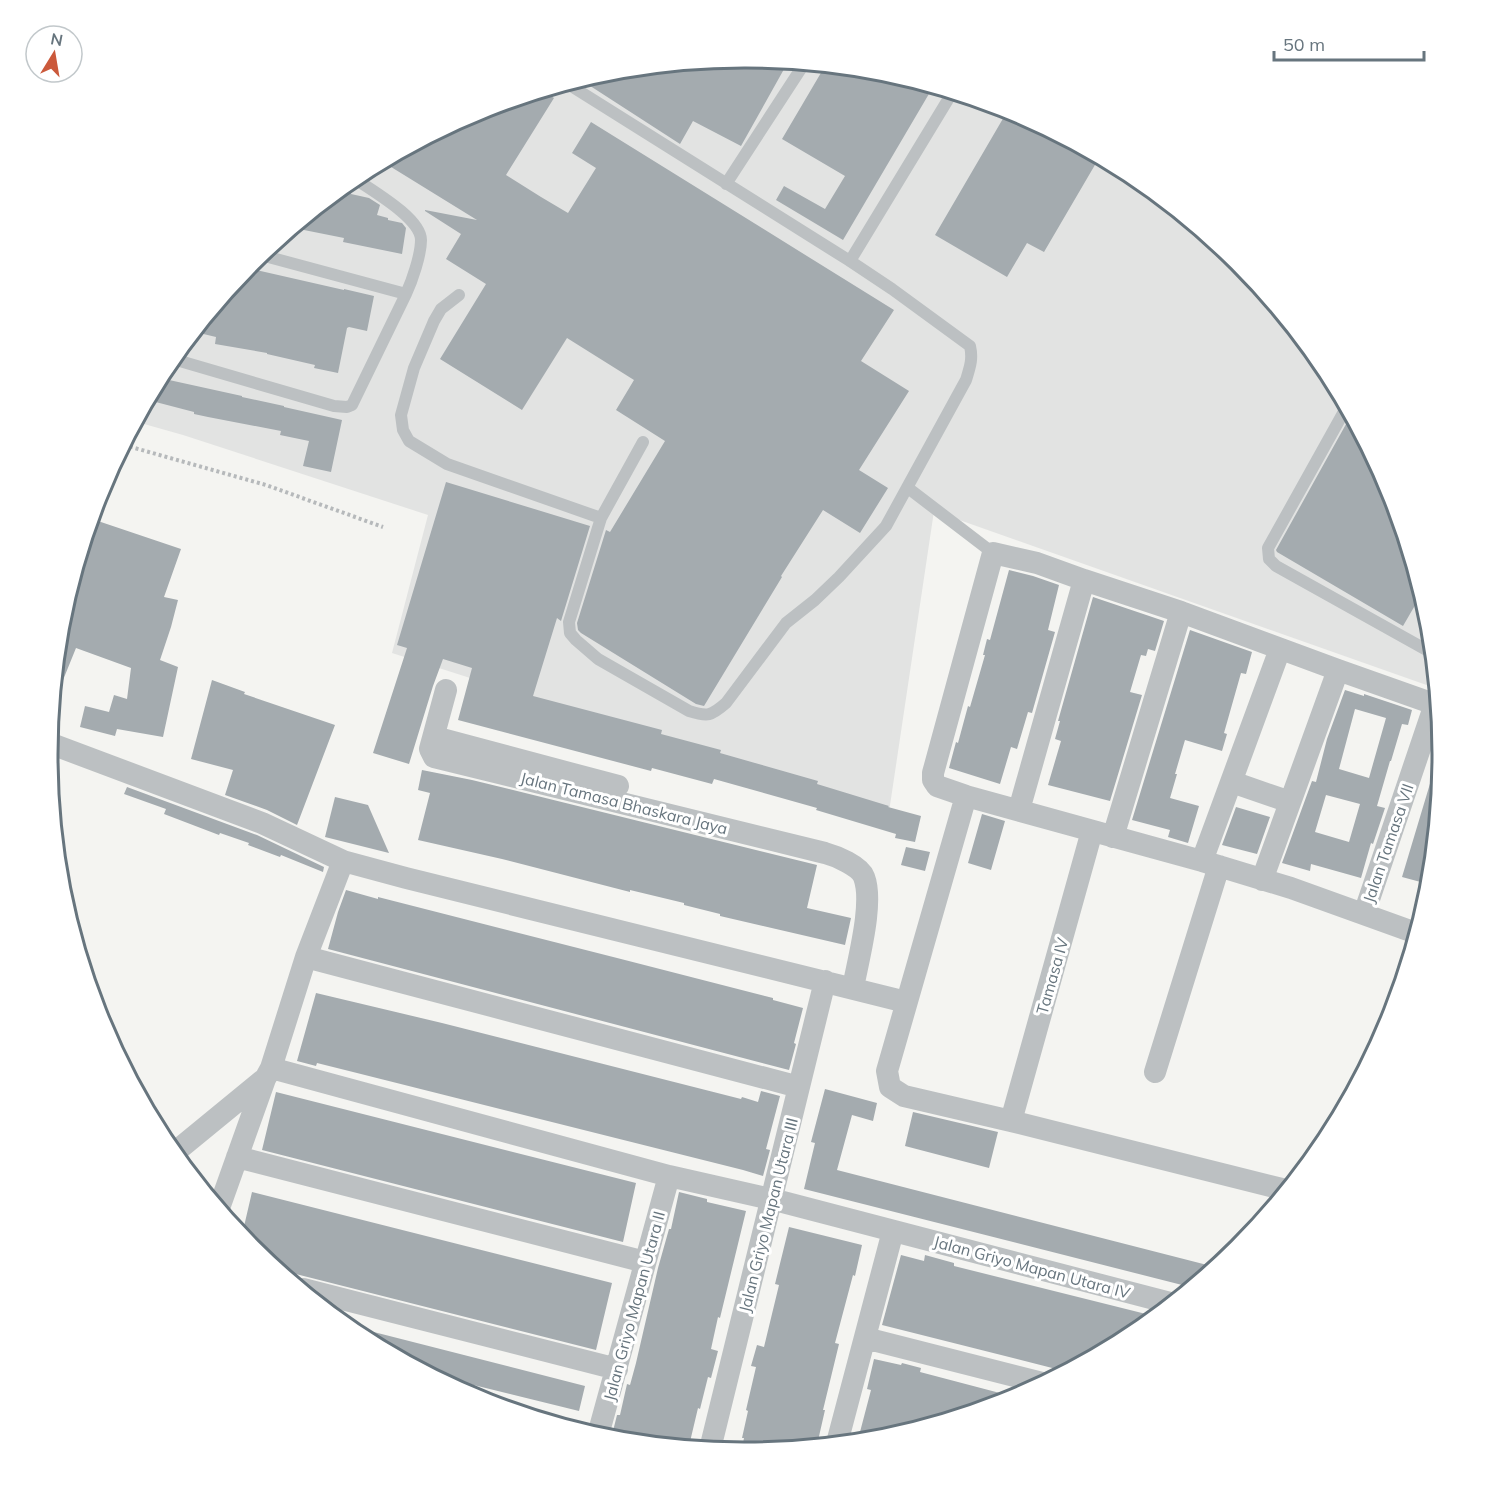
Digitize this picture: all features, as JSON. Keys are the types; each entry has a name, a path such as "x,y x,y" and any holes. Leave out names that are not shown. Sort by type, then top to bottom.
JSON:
{"street":[{"path":"1409,930 1291,888 1210,863 966,796 937,786 933,780 933,773 993,553 1037,563 1429,702"},
{"path":"1019,810 1084,580"},
{"name":"Tamasa IV","path":"1011,1120 1103,834 1180,612"},
{"path":"1155,1072 1232,782 1280,649"},
{"path":"1262,880 1338,670"},
{"name":"Jalan Tamasa Bhaskara Jaya","path":"446,690 430,749 434,757 836,856 855,867 864,875 868,899 853,988"},
{"name":"Jalan Tamasa VII","path":"1364,914 1430,720"},
{"path":"58,746 262,822 343,861 906,1002"},
{"path":"1232,782 1290,801"},
{"path":"966,796 886,1071 890,1087 904,1096 1011,1120 1278,1188"},
{"path":"222,1200 268,1074 306,957 343,861"},
{"path":"306,957 799,1087"},
{"name":"Jalan Griyo Mapan Utara III","path":"712,1441 825,981"},
{"path":"182,1147 268,1074"},
{"name":"Jalan Griyo Mapan Utara IV","path":"268,1074 669,1176 771,1199 1162,1301"},
{"path":"237,1157 645,1263"},
{"name":"Jalan Griyo Mapan Utara II","path":"601,1426 669,1176"},
{"path":"839,1435 893,1231"},
{"path":"319,1293 616,1369"},
{"path":"864,1338 1029,1380"}],"lane":[{"path":"726,184 800,71"},
{"path":"577,90 892,289 970,346 972,354 972,364 966,380 886,526 839,577 786,623 726,703 715,714 702,715 688,711 598,659 570,633 569,622 601,518 643,442"},
{"path":"849,261 948,100"},
{"path":"182,362 334,406 352,405 413,278 421,242 419,232 410,220 396,206 364,184"},
{"path":"272,258 406,294"},
{"path":"459,295 441,309 414,368 401,415 403,430 409,441 447,464 601,518"},
{"path":"1342,415 1268,548 1269,559 1276,566 1422,645"},
{"path":"908,488 993,553"}],"path":[{"path":"131,447 266,485 383,527"}],"shaded area":[{"path":"745,68 835,74 879,82 966,105 1049,139 1088,160 1163,210 1198,239 1261,302 1290,337 1340,412 1379,492 1408,577 1418,621 1428,685 934,511 889,812 392,653 428,515 144,424 174,374 229,302 292,239 327,210 402,160 441,139 524,105 567,92 655,74"}],"building":[{"path":"745,68 784,70 741,146 693,121 680,144 591,87 655,74 700,70"},
{"path":"821,73 879,82 929,94 843,240 776,200 784,186 825,209 845,176 782,139"},
{"path":"552,97 554,98 506,175 541,197 568,213 596,168 572,153 591,122 894,310 861,361 909,391 859,470 888,488 860,533 823,510 704,706 696,704 578,630 577,623 606,530 610,532 665,441 616,410 634,380 567,338 522,410 440,359 486,284 446,259 461,234 425,210 477,220 391,167 441,139 482,121"},
{"path":"1003,119 1049,139 1095,165 1044,252 1027,243 1007,277 935,235"},
{"path":"351,193 369,198 380,205 377,215 402,223 406,228 402,254 343,242 344,238 303,230"},
{"path":"259,271 374,296 367,331 347,328 338,373 267,353 215,344 216,337 203,334"},
{"path":"170,380 342,420 331,472 303,466 309,441 280,435 281,431 194,414 194,412 156,402"},
{"path":"1346,424 1361,451 1395,534 1415,606 1403,626 1276,550"},
{"path":"446,482 590,526 561,621 557,618 533,696 662,730 661,734 721,750 720,753 818,781 817,784 921,816 915,842 895,838 896,834 816,810 817,808 714,779 712,784 652,768 651,771 458,720 472,668 443,659 409,764 373,753 407,648 397,645"},
{"path":"100,522 181,549 164,597 178,600 160,660 178,667 163,737 117,729 115,736 80,727 85,706 109,712 114,695 127,699 131,668 76,648 63,681 82,577"},
{"path":"1009,570 1059,585 1048,630 1055,632 1032,713 1028,712 1017,749 1011,747 1000,784 949,768 968,706 970,707 985,655 983,655 987,639 990,640"},
{"path":"1093,597 1164,621 1155,651 1148,649 1146,656 1141,655 1130,692 1142,695 1110,801 1048,785 1061,741 1055,739 1060,721 1058,721"},
{"path":"1190,630 1252,652 1246,674 1241,673 1224,733 1227,734 1222,751 1185,740 1170,798 1199,806 1188,843 1168,837 1170,830 1132,820"},
{"path":"212,680 245,692 244,694 335,725 297,825 267,810 225,795 233,770 191,759"},
{"path":"1345,690 1412,710 1408,725 1402,724 1390,761 1377,806 1385,808 1373,844 1371,843 1361,878 1311,864 1310,871 1282,863 1312,781 1316,782 1327,739","holes":["1355,709 1386,718 1369,778 1339,769","1326,795 1360,804 1349,842 1315,832"]},
{"path":"422,770 472,780 817,865 807,908 851,918 845,945 720,916 720,914 684,905 684,903 418,840 430,793 418,790"},
{"path":"1431,781 1426,845 1419,882 1402,877"},
{"path":"127,787 257,835 324,867 323,872 248,845 249,843 220,833 219,835 164,814 166,809 124,794"},
{"path":"335,797 368,805 389,853 325,837"},
{"path":"1236,807 1270,817 1257,854 1222,845"},
{"path":"982,814 1005,821 991,870 968,863"},
{"path":"906,847 930,852 925,871 901,865"},
{"path":"346,890 773,998 773,1000 803,1008 789,1070 328,949"},
{"path":"316,993 741,1099 742,1097 758,1102 761,1091 780,1096 766,1149 770,1150 763,1176 317,1063 316,1066 297,1061"},
{"path":"825,1089 877,1103 873,1121 852,1115 837,1170 1205,1264 1181,1285 804,1189 815,1143 811,1142"},
{"path":"276,1092 636,1183 623,1242 262,1150"},
{"path":"913,1112 998,1132 989,1168 905,1146"},
{"path":"252,1192 612,1283 596,1350 296,1274 245,1224"},
{"path":"679,1192 707,1199 707,1202 746,1211 711,1349 718,1351 711,1378 708,1377 700,1409 698,1408 691,1439 614,1428 617,1415 620,1415 627,1384 630,1385 658,1268 669,1229 671,1229"},
{"path":"789,1227 862,1245 835,1343 839,1344 819,1437 743,1442 748,1411 746,1410 756,1367 751,1366 757,1345 764,1347 779,1285 775,1284"},
{"path":"901,1255 924,1261 925,1255 954,1263 954,1266 1144,1313 1088,1350 1054,1368 882,1325"},
{"path":"373,1332 585,1386 579,1411 472,1385 441,1371"},
{"path":"874,1359 921,1368 920,1372 998,1393 923,1418 860,1431 871,1390 867,1389"}]}
